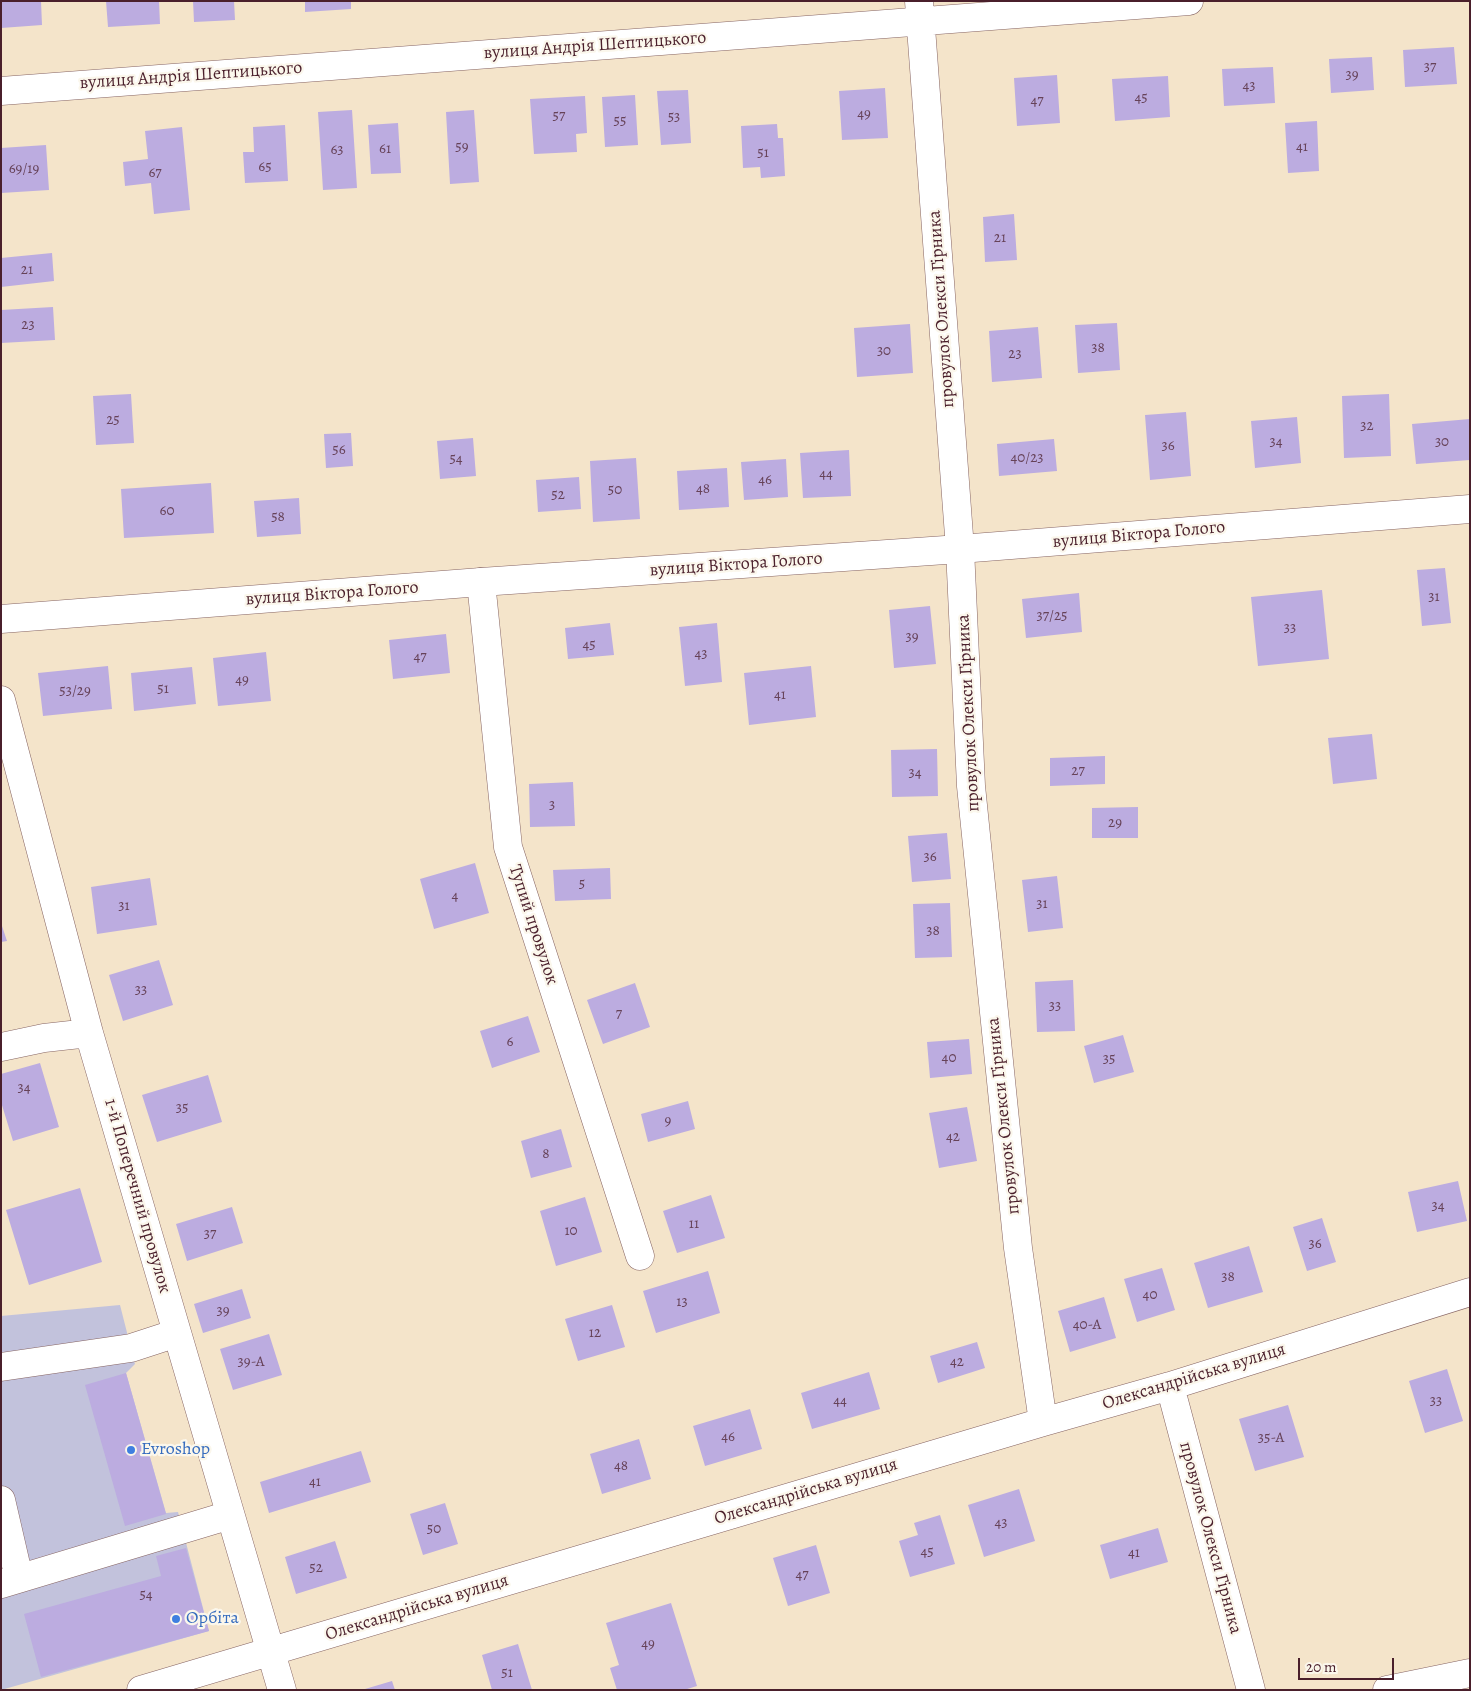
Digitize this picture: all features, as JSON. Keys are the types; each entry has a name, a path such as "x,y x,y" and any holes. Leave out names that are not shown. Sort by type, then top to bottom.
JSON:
{"street":[{"name":"вулиця Андрія Шептицького","path":"1,91 920,11 1189,1"},
{"name":"провулок Олекси Гірника","path":"920,11 960,549 971,786 1018,1248 1043,1422"},
{"name":"вулиця Віктора Голого","path":"1,619 481,582 960,549 1470,509"},
{"name":"Тупий провулок","path":"481,582 508,847 640,1256"},
{"name":"1-й Поперечний провулок","path":"1,700 89,1033 282,1690"},
{"path":"1,1048 44,1038 89,1033"},
{"name":"Олександрійська вулиця","path":"140,1690 1170,1386 1470,1292"},
{"path":"1,1367 131,1348 177,1333"},
{"name":"провулок Олекси Гірника","path":"1170,1386 1251,1690"},
{"path":"1,1500 10,1581 230,1515"},
{"path":"1387,1690 1470,1673"}],"shaded area":[{"path":"120,1305 135,1364 126,1373 166,1513 178,1512 209,1631 1,1690 1,1316"}],"building":[{"path":"1,1 41,1 42,25 1,28"},
{"path":"106,1 159,1 160,24 108,27"},
{"path":"193,1 234,1 235,20 194,22"},
{"path":"305,1 351,1 351,9 305,12"},
{"path":"1454,47 1457,84 1405,87 1403,50"},
{"path":"1372,57 1374,90 1331,93 1329,59"},
{"path":"1273,67 1275,103 1224,106 1222,69"},
{"path":"1057,75 1060,123 1017,126 1014,78"},
{"path":"1168,76 1170,117 1115,121 1112,79"},
{"path":"885,88 888,138 842,140 839,91"},
{"path":"688,90 691,143 661,145 657,91"},
{"path":"635,95 638,145 605,147 602,97"},
{"path":"585,96 587,133 576,134 577,152 534,154 530,99"},
{"path":"352,110 357,188 323,190 318,112"},
{"path":"474,110 479,182 450,184 446,112"},
{"path":"1317,121 1319,171 1288,173 1285,123"},
{"path":"398,123 401,173 371,174 368,125"},
{"path":"777,124 778,138 783,138 785,176 761,178 760,167 743,168 741,126"},
{"path":"285,125 288,181 245,183 243,152 254,152 253,127"},
{"path":"182,127 190,210 154,214 151,183 125,186 123,162 148,159 145,131"},
{"path":"46,145 49,190 1,193 1,148"},
{"path":"1014,214 1017,260 985,262 983,217"},
{"path":"52,253 54,281 1,287 1,258"},
{"path":"53,307 55,340 1,343 1,310"},
{"path":"1117,323 1120,370 1078,373 1075,325"},
{"path":"910,324 913,373 857,377 854,328"},
{"path":"1038,327 1042,378 992,382 989,331"},
{"path":"131,394 134,443 96,445 93,396"},
{"path":"1389,394 1391,456 1344,458 1342,396"},
{"path":"1186,412 1191,476 1150,480 1145,415"},
{"path":"1297,417 1301,463 1255,468 1251,421"},
{"path":"1470,419 1470,460 1416,464 1412,424"},
{"path":"351,433 353,466 326,468 324,434"},
{"path":"473,438 476,476 440,479 437,441"},
{"path":"1054,439 1057,471 999,476 997,444"},
{"path":"849,450 851,496 803,498 800,453"},
{"path":"636,458 640,519 593,522 590,461"},
{"path":"786,459 788,497 744,500 741,462"},
{"path":"727,468 729,507 679,510 677,471"},
{"path":"579,477 581,509 538,512 536,480"},
{"path":"211,483 214,533 124,538 121,489"},
{"path":"299,498 301,534 257,537 254,501"},
{"path":"1445,568 1451,623 1422,626 1417,570"},
{"path":"1322,590 1329,659 1258,666 1251,597"},
{"path":"1079,593 1082,632 1026,638 1022,599"},
{"path":"930,606 936,664 894,668 889,610"},
{"path":"610,623 614,655 568,659 565,628"},
{"path":"717,623 722,682 685,686 679,627"},
{"path":"446,634 450,673 393,679 389,640"},
{"path":"266,652 271,701 218,706 213,658"},
{"path":"108,666 112,709 43,716 38,673"},
{"path":"811,666 816,717 749,725 744,673"},
{"path":"192,667 196,704 134,711 131,673"},
{"path":"1372,734 1377,779 1333,784 1328,738"},
{"path":"937,749 938,796 892,797 891,750"},
{"path":"1105,756 1105,784 1050,786 1050,758"},
{"path":"573,782 575,826 530,827 529,784"},
{"path":"1138,807 1138,838 1092,838 1092,808"},
{"path":"947,833 951,879 912,882 908,836"},
{"path":"475,863 489,913 434,929 420,879"},
{"path":"610,868 611,899 555,901 553,870"},
{"path":"1057,876 1063,928 1028,932 1022,880"},
{"path":"150,878 157,925 97,934 91,887"},
{"path":"950,903 952,957 915,958 913,904"},
{"path":"1,923 7,941 1,942"},
{"path":"159,960 173,1005 123,1021 109,975"},
{"path":"1073,980 1075,1031 1037,1032 1035,982"},
{"path":"635,983 650,1027 603,1044 587,1000"},
{"path":"528,1016 540,1052 492,1068 480,1031"},
{"path":"1123,1035 1134,1072 1094,1083 1084,1046"},
{"path":"969,1039 972,1074 930,1078 927,1042"},
{"path":"40,1063 59,1127 13,1141 1,1102 1,1074"},
{"path":"208,1075 222,1122 157,1142 142,1095"},
{"path":"688,1101 695,1129 648,1142 641,1114"},
{"path":"967,1107 977,1161 939,1168 929,1113"},
{"path":"561,1129 572,1167 531,1178 521,1141"},
{"path":"1458,1181 1467,1221 1417,1232 1408,1192"},
{"path":"80,1188 102,1262 29,1285 6,1210"},
{"path":"711,1195 725,1238 677,1253 663,1211"},
{"path":"585,1197 602,1252 556,1266 540,1211"},
{"path":"232,1207 243,1243 187,1261 176,1224"},
{"path":"1322,1218 1336,1262 1307,1271 1293,1227"},
{"path":"1249,1246 1263,1292 1208,1308 1194,1263"},
{"path":"1162,1268 1175,1310 1137,1322 1124,1279"},
{"path":"708,1271 720,1313 656,1333 643,1291"},
{"path":"242,1289 251,1318 203,1333 194,1304"},
{"path":"1104,1297 1116,1338 1070,1352 1058,1311"},
{"path":"612,1305 625,1347 578,1361 565,1319"},
{"path":"269,1334 282,1375 233,1390 220,1349"},
{"path":"977,1342 985,1368 938,1383 930,1356"},
{"path":"1447,1369 1463,1421 1425,1433 1409,1381"},
{"path":"869,1372 880,1409 812,1429 801,1393"},
{"path":"126,1373 166,1514 125,1526 85,1385"},
{"path":"1288,1405 1304,1457 1255,1471 1239,1419"},
{"path":"750,1409 762,1449 705,1466 693,1426"},
{"path":"639,1439 651,1479 602,1494 590,1454"},
{"path":"361,1451 371,1482 269,1513 260,1482"},
{"path":"1019,1489 1035,1541 984,1557 968,1505"},
{"path":"445,1503 458,1544 423,1555 410,1514"},
{"path":"940,1515 955,1564 910,1577 899,1541 918,1535 914,1523"},
{"path":"1158,1528 1168,1562 1110,1579 1100,1545"},
{"path":"335,1541 347,1578 296,1594 285,1557"},
{"path":"816,1545 830,1593 788,1606 773,1558"},
{"path":"186,1548 209,1631 41,1677 24,1614 161,1576 156,1556"},
{"path":"671,1603 697,1686 684,1690 617,1690 610,1668 619,1665 606,1623"},
{"path":"518,1644 532,1690 492,1690 482,1655"},
{"path":"392,1681 395,1690 365,1690 365,1689"}],"place":[{"name":"Evroshop","path":"131,1450"},
{"name":"Орбіта","path":"176,1619"}]}
